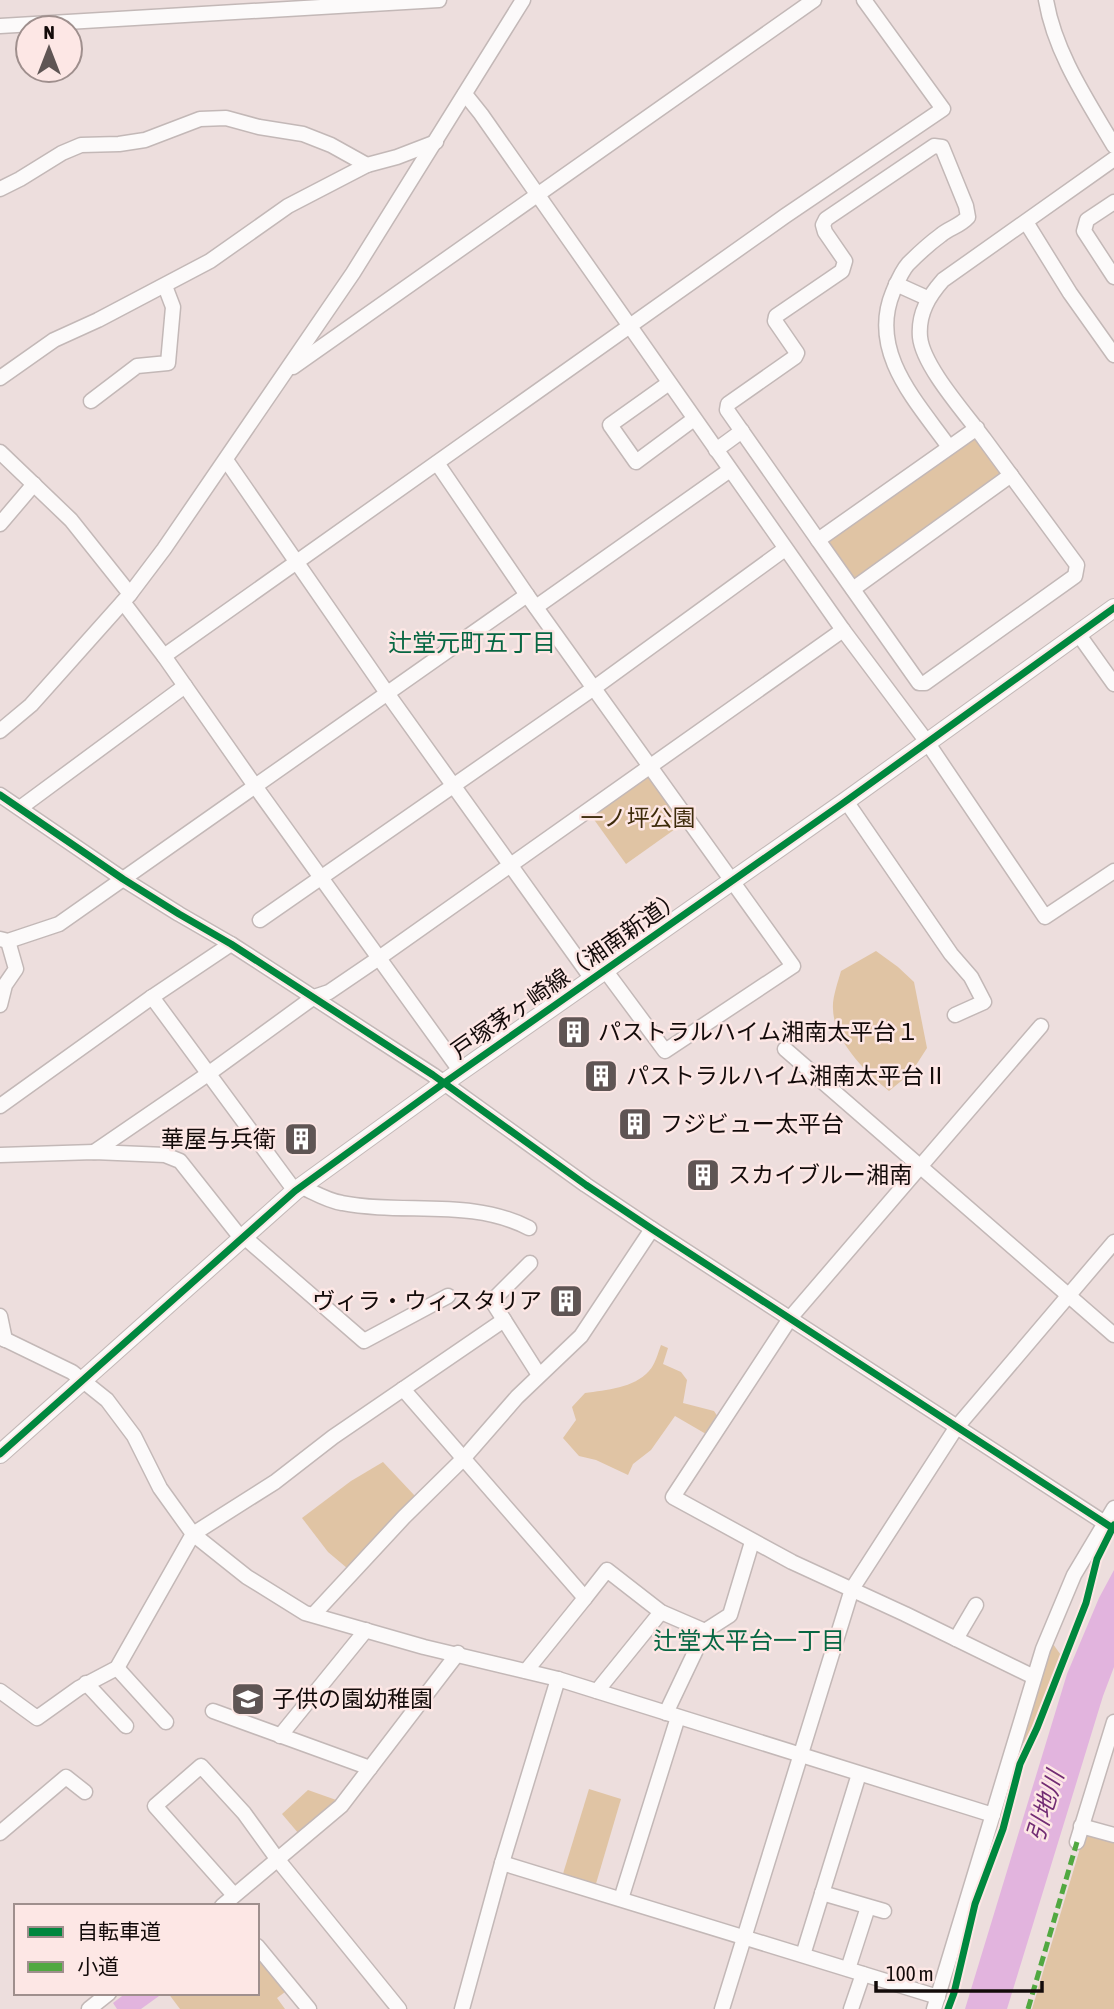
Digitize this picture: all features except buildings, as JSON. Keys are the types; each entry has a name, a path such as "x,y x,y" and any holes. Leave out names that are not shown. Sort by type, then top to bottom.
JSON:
{"main road":[{"name":"戸塚茅ヶ崎線（湘南新道）","path":"0,1454 298,1189 1114,608"}],"street":[{"path":"0,26 439,0"},
{"path":"0,731 31,705 126,598 226,460 353,273 523,0"},
{"path":"284,374 814,0"},
{"path":"164,656 630,326 943,109 864,0"},
{"path":"1046,0 1056,38 1067,64 1114,146"},
{"path":"465,94 785,549 927,742 1045,917 1114,871"},
{"path":"0,189 81,145 145,140 200,119 213,118 226,118 303,134 331,145 368,165"},
{"path":"0,378 54,340 211,261 288,206 368,165 436,142"},
{"path":"949,447 904,384 890,356 886,326 889,302 906,265 942,234 963,223 968,217 967,206 942,147 934,146 826,219 823,225 825,232 845,261 845,266 842,271 776,316 775,321 797,353 789,362 728,404 727,410 919,683 925,683 1074,576 1077,565 933,369 920,337 927,298 943,280 1114,159"},
{"path":"1112,269 1084,231 1087,220 1114,202"},
{"path":"1026,222 1070,293 1114,355"},
{"path":"896,284 927,298"},
{"path":"91,401 137,366 168,363 173,307 165,286"},
{"path":"669,383 610,425 636,462 694,419"},
{"path":"818,540 976,428"},
{"path":"716,450 742,431"},
{"path":"0,452 71,520 255,786 461,1072"},
{"path":"226,460 510,865 666,1051 683,1037 793,966 532,601 437,463"},
{"path":"0,1005 5,985 16,969 4,940 59,924 387,693 730,470"},
{"path":"853,589 1011,475"},
{"path":"0,524 34,484"},
{"path":"260,920 594,688 785,549"},
{"path":"94,1152 314,997 329,992 379,958 843,630"},
{"path":"1079,635 1114,684"},
{"path":"20,808 185,686"},
{"path":"0,795 123,879 314,997 444,1083 652,1229 1109,1526"},
{"path":"846,801 951,954 971,976 984,1002 955,1015"},
{"path":"0,1106 231,944"},
{"path":"152,997 298,1189 341,1203 488,1212 512,1219 529,1228"},
{"path":"1034,1677 752,1542 673,1497 791,1317 1041,1026"},
{"path":"785,1049 1114,1335"},
{"path":"0,1155 94,1152 165,1155 180,1161 242,1237 364,1340 448,1296"},
{"path":"314,1614 540,1375 581,1336 652,1229"},
{"path":"722,2009 852,1589 956,1428 1114,1242"},
{"path":"530,1263 492,1301 540,1375"},
{"path":"0,1316 3,1338 72,1372 107,1400 134,1436 160,1488 192,1534 247,1577 296,1608 424,1647 558,1679 993,1815"},
{"path":"0,1691 37,1718 86,1683 117,1668 192,1534 275,1482 332,1437 504,1320"},
{"path":"403,1389 585,1598"},
{"path":"502,1863 848,1969 936,2003 1034,1677 1062,1600 1084,1557 1109,1526 1114,1508"},
{"path":"621,1899 672,1715 705,1631 730,1615 752,1542"},
{"path":"526,1671 607,1570 661,1612 705,1631"},
{"path":"956,1639 976,1605"},
{"path":"597,1691 661,1612"},
{"path":"280,1735 366,1630"},
{"path":"399,2009 278,1860 244,1813 201,1766 155,1806 226,1903 278,1860 341,1806 458,1653"},
{"path":"117,1668 166,1722"},
{"path":"462,2009 502,1863 558,1679"},
{"path":"86,1683 126,1726"},
{"path":"213,1711 370,1768"},
{"path":"1077,1842 1114,1723"},
{"path":"803,1955 859,1774"},
{"path":"0,1832 66,1777 85,1792"},
{"path":"1081,1826 1114,1835"},
{"path":"822,1893 884,1911"},
{"path":"848,1969 868,1907"},
{"path":"259,1948 309,2009"},
{"path":"851,2009 863,1974"},
{"path":"89,2009 107,1995"}],"green space":[{"path":"977,428 1011,475 853,589 818,540"},
{"name":"一ノ坪公園","path":"649,772 685,822 626,864 590,814"},
{"path":"876,951 914,982 927,1048 911,1073 889,1091 861,1065 845,1044 839,1033 833,1009 841,971"},
{"path":"661,1345 668,1348 663,1364 681,1372 687,1380 683,1403 714,1411 718,1417 706,1434 675,1416 651,1450 633,1464 628,1475 596,1460 579,1456 563,1438 576,1420 572,1407 585,1393 619,1387 643,1377 653,1366"},
{"path":"383,1462 415,1496 347,1568 328,1552 302,1518 351,1481"},
{"path":"1048,1637 1063,1658 1039,1724 1027,1746 1016,1736"},
{"path":"589,1789 621,1799 595,1887 562,1877"},
{"path":"308,1790 339,1801 299,1834 282,1814"},
{"path":"1088,1833 1114,1840 1114,2009 1032,2009 1084,1835"},
{"path":"259,1960 285,1992 277,1998 285,2009 180,2009 170,1995 259,1995"}],"water":[{"name":"引地川","path":"1114,1570 1114,1667 1007,2009 965,2009 1067,1674 1099,1598"},
{"path":"123,1995 159,1996 141,2009 117,2009 113,2003"}],"marked path":[{"path":"1028,2009 1077,1842"}],"cycle path":[{"path":"0,1454 295,1191 1114,608"},
{"path":"0,795 123,879 231,944 433,1075 586,1185 1114,1529"},
{"path":"948,2009 975,1904 1003,1829 1020,1764 1086,1603 1097,1559 1114,1525"}],"place":[{"name":"パストラルハイム湘南太平台１","path":"574,1032"},
{"name":"パストラルハイム湘南太平台Ⅱ","path":"601,1076"},
{"name":"フジビュー太平台","path":"635,1124"},
{"name":"華屋与兵衛","path":"301,1139"},
{"name":"スカイブルー湘南","path":"703,1175"},
{"name":"ヴィラ・ウィスタリア","path":"566,1301"},
{"name":"子供の園幼稚園","path":"248,1699"}],"district":[{"name":"辻堂元町五丁目","path":"472,642"},
{"name":"辻堂太平台一丁目","path":"749,1640"}]}
